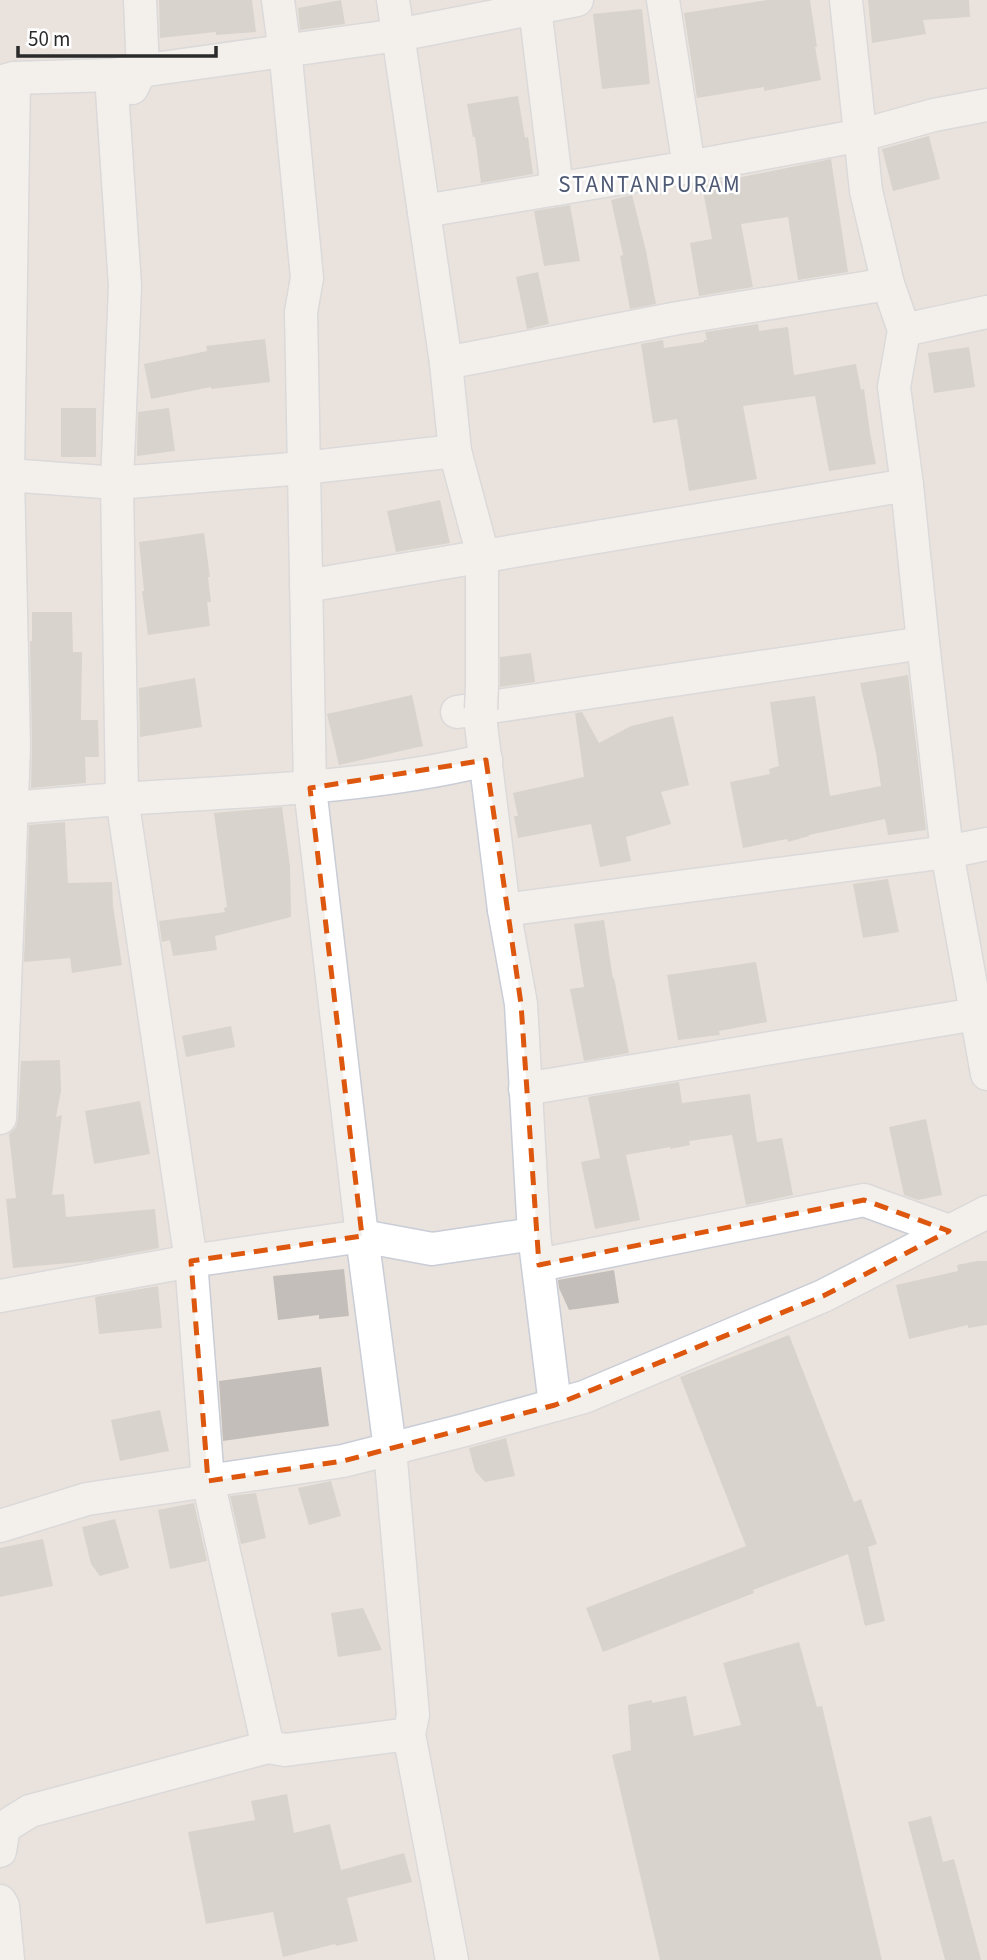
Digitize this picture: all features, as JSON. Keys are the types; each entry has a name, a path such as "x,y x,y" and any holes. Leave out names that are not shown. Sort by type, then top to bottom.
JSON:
{"street":[{"path":"126,73 143,70 140,0"},
{"path":"278,0 307,278 301,312 310,788 362,1236 390,1449 413,1715 409,1734 452,1960"},
{"path":"393,0 446,363 454,451 482,552 475,704 486,760 504,910 521,1004 536,1249 555,1405"},
{"path":"0,1118 6,808 14,733 4,475 7,80 126,73 285,51 398,35 535,4 578,0"},
{"path":"663,0 688,167"},
{"path":"846,0 866,191 888,284 904,330 894,387 947,852 987,1074"},
{"path":"535,4 557,188"},
{"path":"126,73 114,124 125,286 117,483 122,798 191,1261 208,1481 268,1746"},
{"path":"424,211 862,135 934,115 987,106"},
{"path":"446,363 678,318 888,284"},
{"path":"904,330 987,312"},
{"path":"4,475 117,483 303,468 454,451"},
{"path":"306,586 907,485"},
{"path":"475,704 923,643"},
{"path":"6,808 122,798 310,788 452,768 486,760"},
{"path":"504,910 947,852 987,844"},
{"path":"525,1089 976,1014"},
{"path":"0,1296 191,1261 362,1236 432,1249 536,1249 864,1200 948,1231"},
{"path":"0,1525 87,1499 343,1461 584,1397 823,1296 987,1212"},
{"path":"0,1851 4,1827 30,1811 268,1746 285,1750 409,1734"},
{"path":"0,1901 3,1906 8,1960"}],"highlighted area":[{"path":"486,760 521,1004 539,1265 864,1200 949,1231 823,1296 555,1405 343,1461 208,1481 191,1261 362,1236 310,788"}],"building":[{"path":"159,0 252,0 256,32 216,35 216,32 160,38"},
{"path":"341,0 345,24 300,30 298,8"},
{"path":"767,0 810,0 821,80 764,91 764,87 697,98 684,13"},
{"path":"868,0 969,0 970,17 923,20 926,34 872,43"},
{"path":"642,9 650,84 602,89 593,14"},
{"path":"518,96 533,174 481,183 475,137 467,104"},
{"path":"929,136 940,179 893,191 882,149"},
{"path":"831,159 848,272 798,280 788,217 741,224 753,287 699,296 690,243 712,239 702,185"},
{"path":"632,195 656,304 630,309 620,256 623,255 611,200"},
{"path":"570,205 580,261 544,266 534,211"},
{"path":"538,272 549,324 527,329 516,277"},
{"path":"758,324 759,331 788,327 794,375 856,364 861,390 864,389 876,464 829,471 815,396 743,406 757,479 689,491 677,419 653,423 641,344 663,340 664,348 704,342 707,340 705,332"},
{"path":"265,339 270,382 211,387 151,399 144,364 207,351 206,346"},
{"path":"969,347 975,387 934,393 928,353"},
{"path":"61,408 96,408 96,457 61,457"},
{"path":"169,408 175,451 137,456 138,412"},
{"path":"440,500 450,543 396,552 387,511"},
{"path":"204,533 210,577 211,602 207,602 210,626 148,635 139,542"},
{"path":"32,612 72,612 73,652 82,652 81,720 98,720 99,757 85,757 86,783 31,788"},
{"path":"531,653 535,682 500,687 500,657"},
{"path":"908,675 926,830 888,835 885,819 788,842 787,839 743,848 730,782 770,774 769,769 779,766 770,702 815,696 830,796 881,786 860,683"},
{"path":"195,678 202,727 140,737 139,688"},
{"path":"412,695 423,746 339,765 327,714"},
{"path":"582,712 599,743 631,726 673,716 689,785 661,792 671,824 626,837 631,861 600,867 591,824 518,838 514,816 518,816 513,793 584,777 575,713"},
{"path":"282,807 290,866 291,917 215,936 217,950 173,956 170,940 162,942 159,921 225,912 224,908 227,907 214,813"},
{"path":"65,822 68,883 112,882 122,965 72,973 70,958 24,962 29,825"},
{"path":"888,879 899,932 863,938 853,884"},
{"path":"604,920 629,1053 584,1061 570,989 584,987 574,924"},
{"path":"756,962 767,1022 719,1031 720,1035 678,1040 667,975"},
{"path":"231,1026 235,1047 186,1057 182,1036"},
{"path":"60,1060 61,1091 56,1117 62,1115 52,1195 64,1194 66,1217 155,1209 159,1248 91,1261 13,1268 6,1199 16,1198 9,1134 16,1127 18,1119 21,1061"},
{"path":"679,1082 682,1103 750,1094 757,1142 782,1138 793,1195 746,1205 732,1135 689,1141 690,1145 626,1155 640,1220 595,1229 581,1162 600,1158 588,1097"},
{"path":"140,1101 150,1154 94,1164 85,1111"},
{"path":"926,1119 942,1195 918,1200 904,1195 889,1127"},
{"path":"987,1261 987,1325 968,1328 968,1325 909,1339 896,1285 958,1271 957,1265"},
{"path":"344,1269 349,1316 319,1319 319,1315 278,1320 273,1276"},
{"path":"614,1270 619,1303 569,1310 558,1280"},
{"path":"158,1286 162,1328 99,1334 95,1297"},
{"path":"789,1335 854,1502 861,1499 877,1544 868,1547 885,1621 865,1626 848,1554 603,1652 586,1608 746,1546 680,1377"},
{"path":"321,1367 329,1426 223,1441 219,1381"},
{"path":"160,1410 169,1451 120,1461 111,1420"},
{"path":"506,1438 515,1476 485,1482 475,1471 469,1448"},
{"path":"331,1481 341,1516 309,1525 298,1488"},
{"path":"256,1493 266,1538 241,1544 230,1496"},
{"path":"194,1503 207,1561 170,1569 158,1510"},
{"path":"115,1519 129,1568 100,1576 91,1564 82,1527"},
{"path":"43,1539 53,1586 0,1597 0,1548"},
{"path":"363,1608 382,1650 338,1657 331,1613"},
{"path":"799,1642 817,1707 822,1706 882,1960 660,1960 612,1755 631,1750 628,1705 686,1696 694,1736 741,1725 723,1663"},
{"path":"287,1794 294,1833 330,1824 341,1870 404,1853 412,1882 347,1898 358,1941 283,1957 273,1912 206,1924 188,1832 255,1820 251,1801"},
{"path":"931,1816 943,1862 954,1859 981,1960 945,1960 908,1822"}],"district":[{"name":"STANTANPURAM","path":"650,184"}]}
